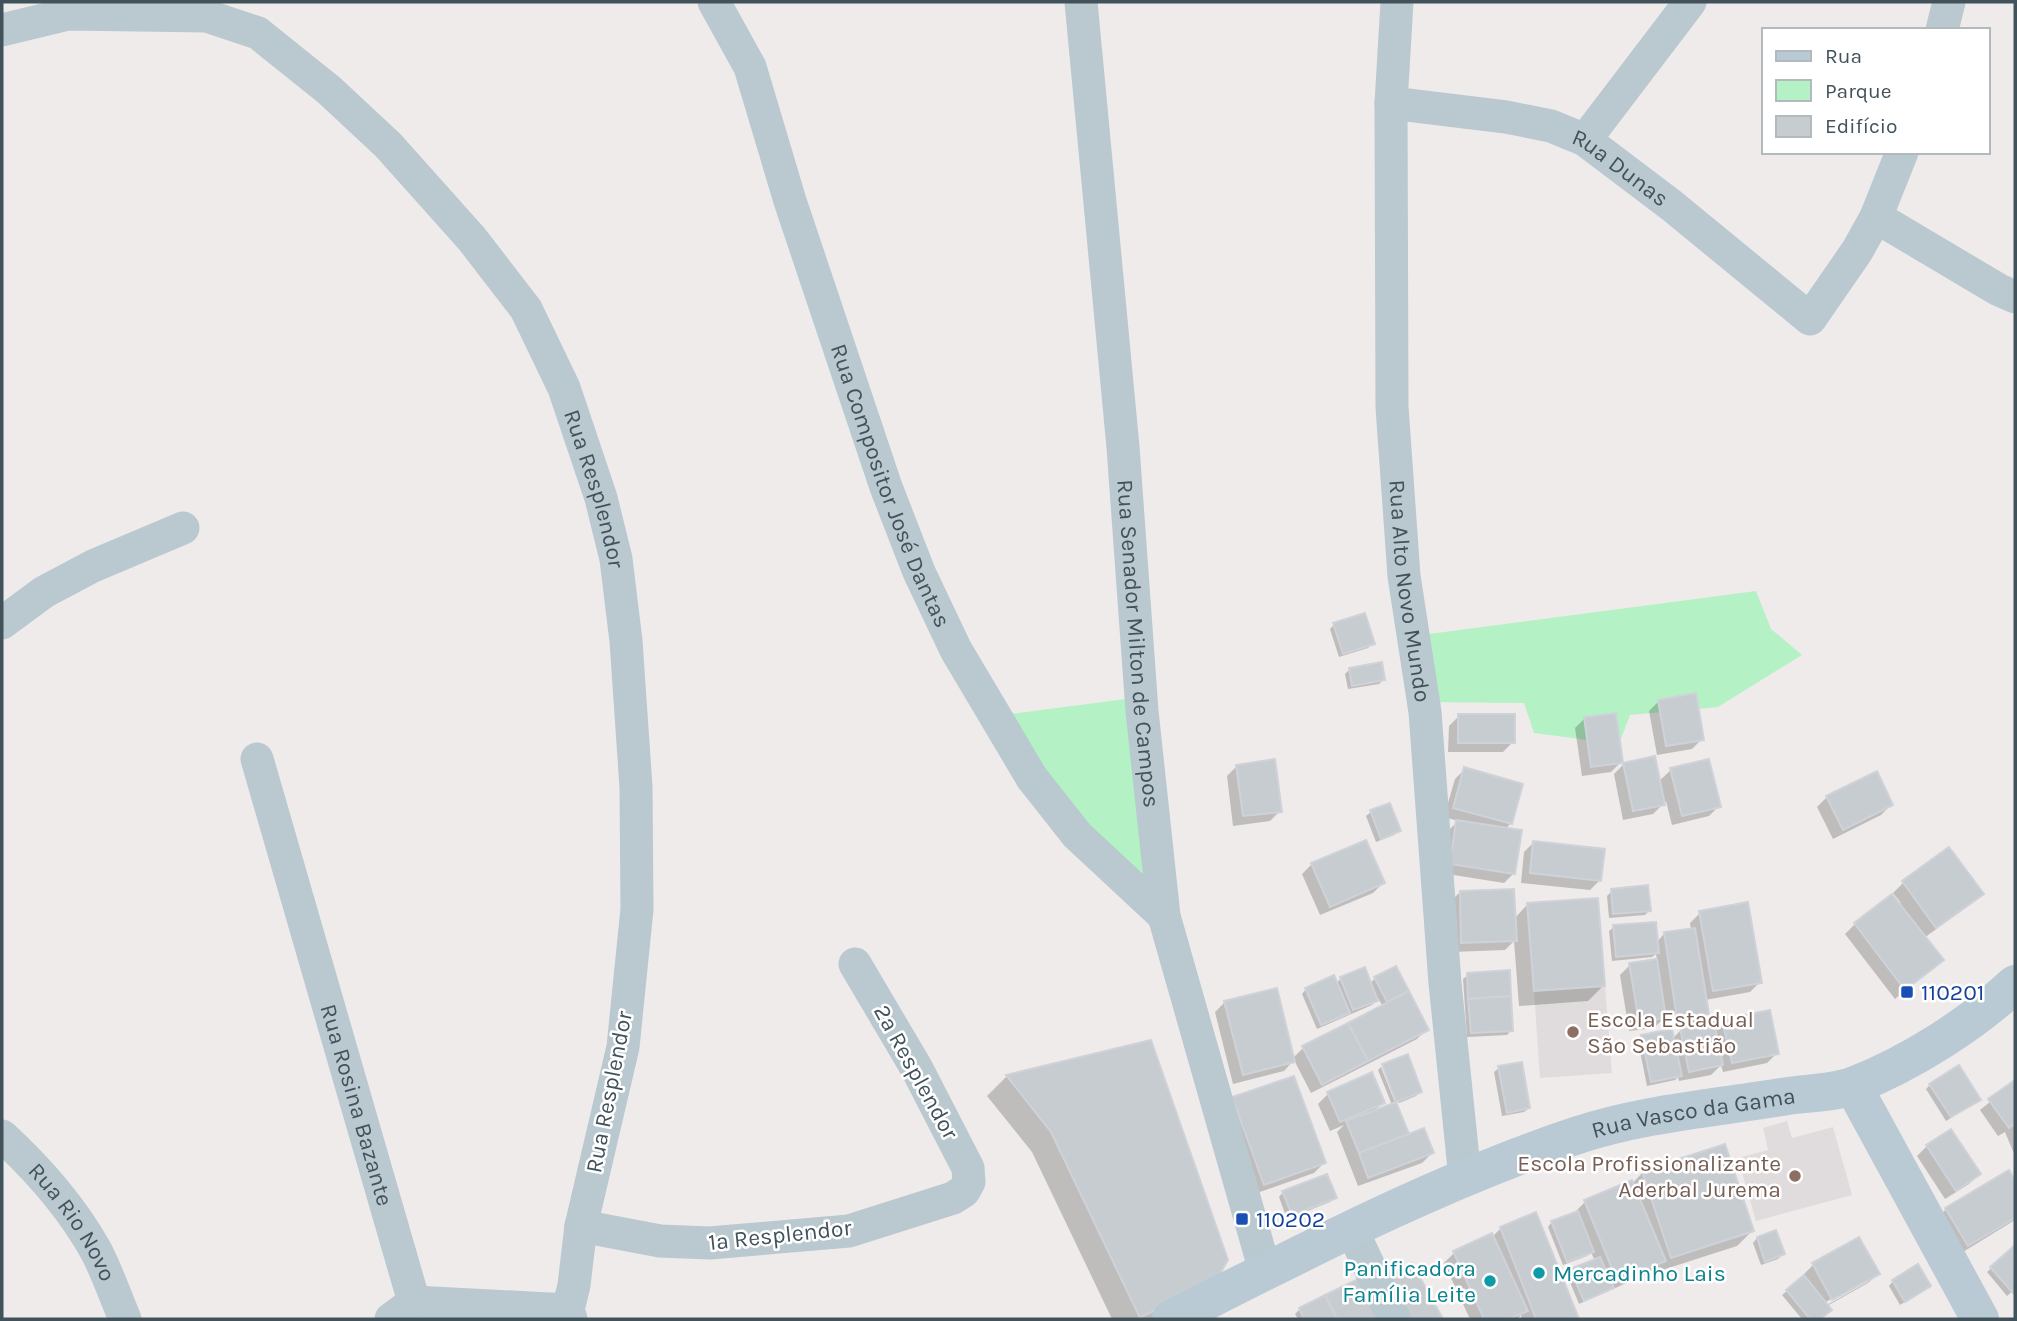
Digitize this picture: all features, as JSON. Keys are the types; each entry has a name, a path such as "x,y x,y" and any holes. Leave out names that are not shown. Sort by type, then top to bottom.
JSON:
{"main road":[{"name":"Rua Vasco da Gama","path":"1171,1319 1465,1178 1574,1136 1629,1120 1853,1086 1936,1044 2015,984"},
{"path":"1853,1086 1980,1319"}],"street":[{"path":"113,15 149,2"},
{"name":"Rua Compositor José Dantas","path":"714,2 750,67 790,201 886,487 919,572 956,650 1040,788 1077,835 1164,916"},
{"name":"Rua Senador Milton de Campos","path":"1082,2 1123,447 1142,711 1164,916 1265,1272"},
{"name":"Rua Alto Novo Mundo","path":"1397,2 1391,103 1392,407 1404,576 1425,712 1445,983 1465,1178"},
{"path":"1585,140 1690,2"},
{"path":"1942,28 1949,2"},
{"name":"Rua Resplendor","path":"2,30 68,14 207,16 258,33 329,90 388,145 472,239 526,309 564,388 601,498 616,559 626,642 636,787 636,909 623,1047 580,1226 570,1314"},
{"name":"Rua Dunas","path":"1391,103 1551,125 1585,140 1671,205 1810,319 1857,251 1876,217"},
{"path":"1901,154 1876,217 2007,293"},
{"path":"2,623 44,592 93,566 183,528"},
{"name":"Rua Rosina Bazante","path":"257,759 403,1311 570,1314"},
{"name":"2ª Resplendor","path":"855,964 917,1069 968,1168 969,1182"},
{"name":"Rua Rio Novo","path":"2,1136 60,1196 96,1250 125,1319"},
{"name":"1ª Resplendor","path":"580,1226 660,1241 710,1244 849,1231 953,1198 964,1191 969,1182"},
{"path":"1352,1230 1394,1319"}],"shaded area":[{"name":"Escola Estadual São Sebastião","path":"1605,986 1612,1073 1540,1078 1534,991"},
{"name":"Escola Profissionalizante Aderbal Jurema","path":"1787,1121 1792,1138 1833,1127 1852,1195 1756,1221 1738,1158 1768,1150 1763,1128"}],"green space":[{"path":"1756,591 1771,629 1802,655 1718,707 1630,715 1619,744 1534,733 1524,703 1424,702 1429,634"},
{"path":"1141,697 1162,900 1077,835 1010,714"}],"building":[{"path":"1365,613 1375,644 1343,654 1333,623"},
{"path":"1382,662 1385,680 1352,686 1349,668"},
{"path":"1696,693 1704,740 1666,746 1658,700"},
{"path":"1616,713 1623,763 1591,767 1584,717"},
{"path":"1458,714 1515,714 1515,743 1458,743"},
{"path":"1655,756 1665,805 1633,811 1623,763"},
{"path":"1275,759 1282,812 1243,816 1236,765"},
{"path":"1709,759 1721,807 1682,816 1670,768"},
{"path":"1464,767 1523,784 1512,824 1453,808"},
{"path":"1877,771 1893,805 1843,830 1826,796"},
{"path":"1390,803 1401,831 1381,839 1370,810"},
{"path":"1456,820 1522,830 1515,874 1450,864"},
{"path":"1366,840 1385,883 1330,907 1311,863"},
{"path":"1533,841 1605,849 1601,881 1530,873"},
{"path":"1949,847 1984,894 1936,928 1902,881"},
{"path":"1648,885 1651,911 1613,914 1611,889"},
{"path":"1514,889 1517,941 1461,943 1460,891"},
{"path":"1892,894 1944,960 1905,990 1854,923"},
{"path":"1598,898 1605,986 1534,991 1527,903"},
{"path":"1748,902 1762,983 1713,991 1699,911"},
{"path":"1656,922 1659,953 1616,957 1613,925"},
{"path":"1695,928 1709,1014 1677,1019 1664,932"},
{"path":"1657,959 1666,1018 1639,1022 1629,963"},
{"path":"1396,966 1409,991 1387,1002 1374,977"},
{"path":"1365,967 1378,1001 1353,1010 1340,977"},
{"path":"1510,970 1511,996 1468,999 1467,973"},
{"path":"1334,975 1350,1013 1321,1025 1305,988"},
{"path":"1277,988 1295,1062 1243,1075 1224,1001"},
{"path":"1409,991 1429,1030 1368,1061 1348,1023"},
{"path":"1511,996 1513,1031 1471,1033 1468,999"},
{"path":"1770,1010 1779,1054 1732,1063 1722,1020"},
{"path":"1714,1022 1723,1065 1689,1072 1680,1028"},
{"path":"1348,1023 1368,1061 1322,1085 1302,1046"},
{"path":"1672,1029 1682,1076 1651,1082 1641,1035"},
{"path":"1151,1040 1228,1260 1218,1277 1140,1318 1051,1132 1006,1075"},
{"path":"1408,1054 1422,1092 1396,1102 1382,1064"},
{"path":"1522,1062 1530,1108 1507,1113 1498,1066"},
{"path":"1959,1065 1981,1100 1951,1117 1929,1084"},
{"path":"1372,1072 1385,1103 1340,1122 1327,1092"},
{"path":"1294,1076 1326,1163 1264,1185 1232,1097"},
{"path":"2015,1080 2015,1123 2009,1128 1988,1099"},
{"path":"1396,1102 1409,1134 1359,1153 1346,1121"},
{"path":"1424,1128 1434,1153 1368,1178 1359,1153"},
{"path":"1951,1129 1981,1174 1956,1191 1926,1145"},
{"path":"1725,1144 1754,1231 1671,1258 1642,1171"},
{"path":"2009,1170 2015,1181 2015,1218 1968,1246 1945,1208"},
{"path":"1327,1174 1337,1198 1292,1215 1282,1191"},
{"path":"1632,1180 1666,1261 1617,1281 1584,1200"},
{"path":"1578,1211 1594,1252 1567,1262 1551,1221"},
{"name":"Mercadinho Lais","path":"1536,1212 1579,1319 1536,1319 1500,1227"},
{"path":"1776,1230 1785,1254 1765,1262 1757,1237"},
{"name":"Panificadora Família Leite","path":"1492,1233 1528,1311 1508,1319 1484,1319 1453,1251"},
{"path":"1859,1237 1880,1274 1832,1300 1812,1263"},
{"path":"2014,1246 2015,1291 2013,1293 1990,1267"},
{"path":"1600,1257 1614,1288 1584,1301 1570,1269"},
{"path":"1412,1263 1443,1319 1401,1319 1380,1280"},
{"path":"1918,1264 1931,1286 1905,1302 1892,1280"},
{"path":"1804,1275 1832,1310 1820,1319 1810,1319 1786,1290"},
{"path":"1360,1278 1380,1319 1337,1319 1325,1295"},
{"path":"1325,1295 1337,1319 1304,1319 1299,1308"}],"place":[{"name":"110201","path":"1907,992"},
{"name":"Escola Estadual São Sebastião","path":"1573,1032"},
{"name":"Escola Profissionalizante Aderbal Jurema","path":"1795,1176"},
{"name":"110202","path":"1242,1219"},
{"name":"Mercadinho Lais","path":"1539,1273"},
{"name":"Panificadora Família Leite","path":"1490,1281"}]}
